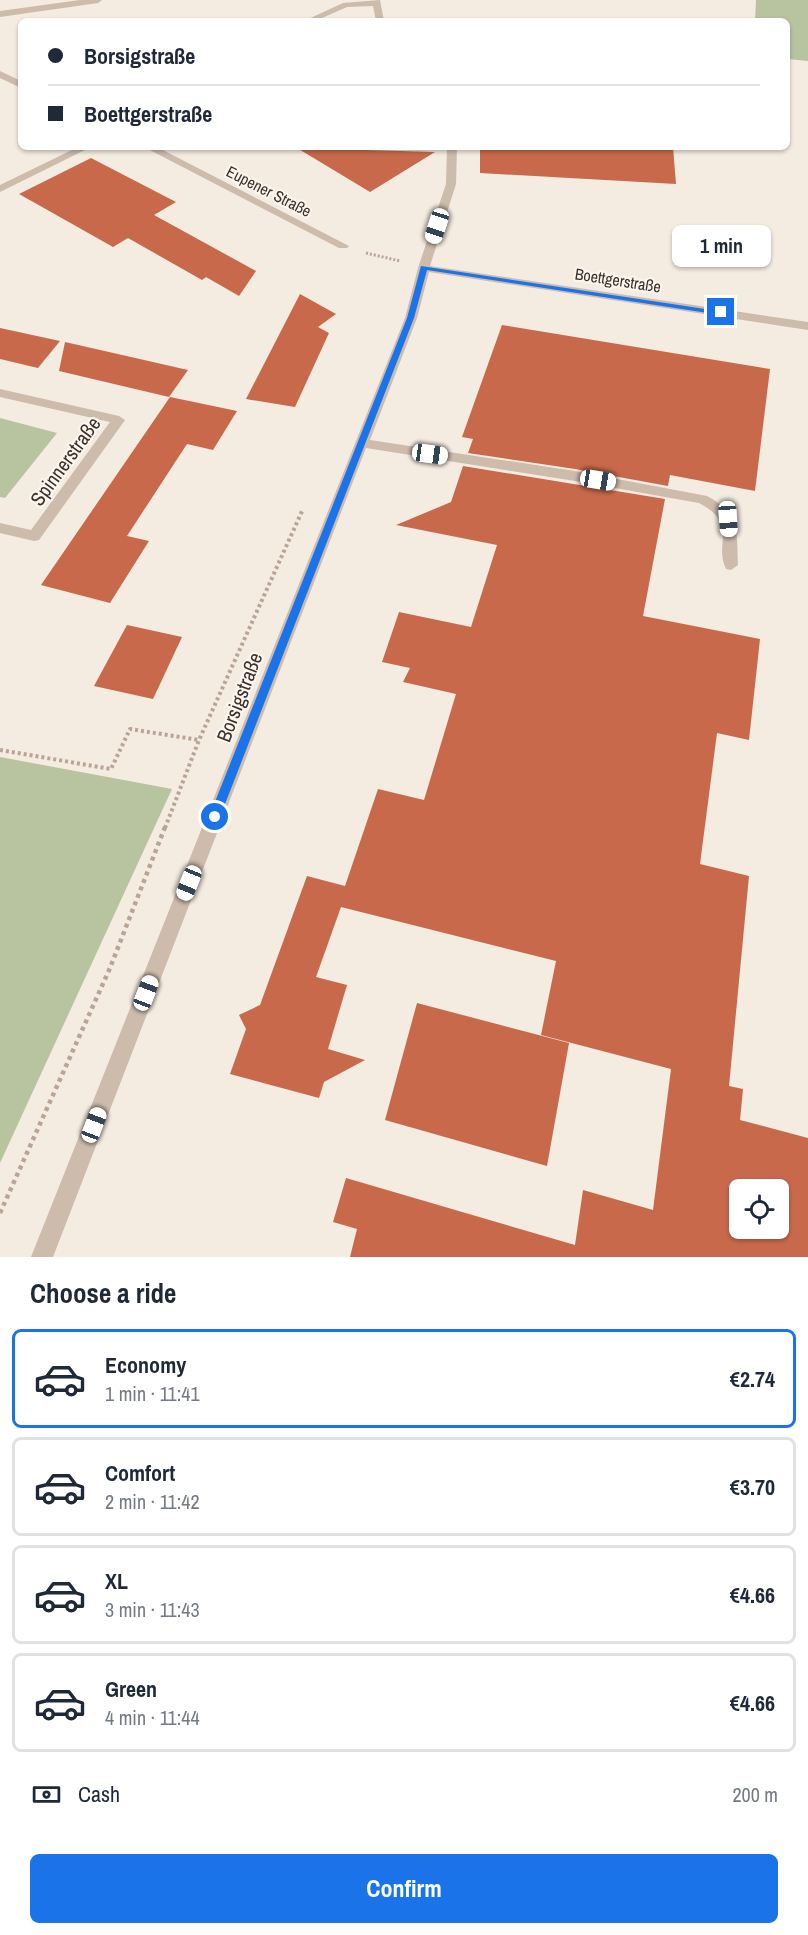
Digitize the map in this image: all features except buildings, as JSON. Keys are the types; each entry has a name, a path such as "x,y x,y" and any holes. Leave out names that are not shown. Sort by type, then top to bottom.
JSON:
{"street":[{"path":"0,14 98,0"},
{"path":"315,18 346,5 376,2 379,18"},
{"path":"0,74 18,83"},
{"path":"0,189 80,150"},
{"name":"Eupener Straße","path":"155,150 343,246"},
{"name":"Borsigstraße","path":"42,1257 411,318 424,268 451,184 452,150"},
{"name":"Boettgerstraße","path":"424,268 808,326"},
{"name":"Spinnerstraße","path":"0,393 119,420 34,536 0,528"},
{"path":"361,443 564,474 702,499 720,509 728,519 731,566"}],"path":[{"path":"343,246 424,268"},
{"path":"0,1213 110,968 199,740 307,500"},
{"path":"0,750 111,770 130,729 199,740"}],"green space":[{"path":"756,0 808,0 808,61 790,59 790,18 755,18"},
{"path":"0,418 57,433 5,498 0,497"},
{"path":"0,757 172,789 0,1163"}],"route":[{"path":"215,817 411,318 424,268 721,312"}]}
